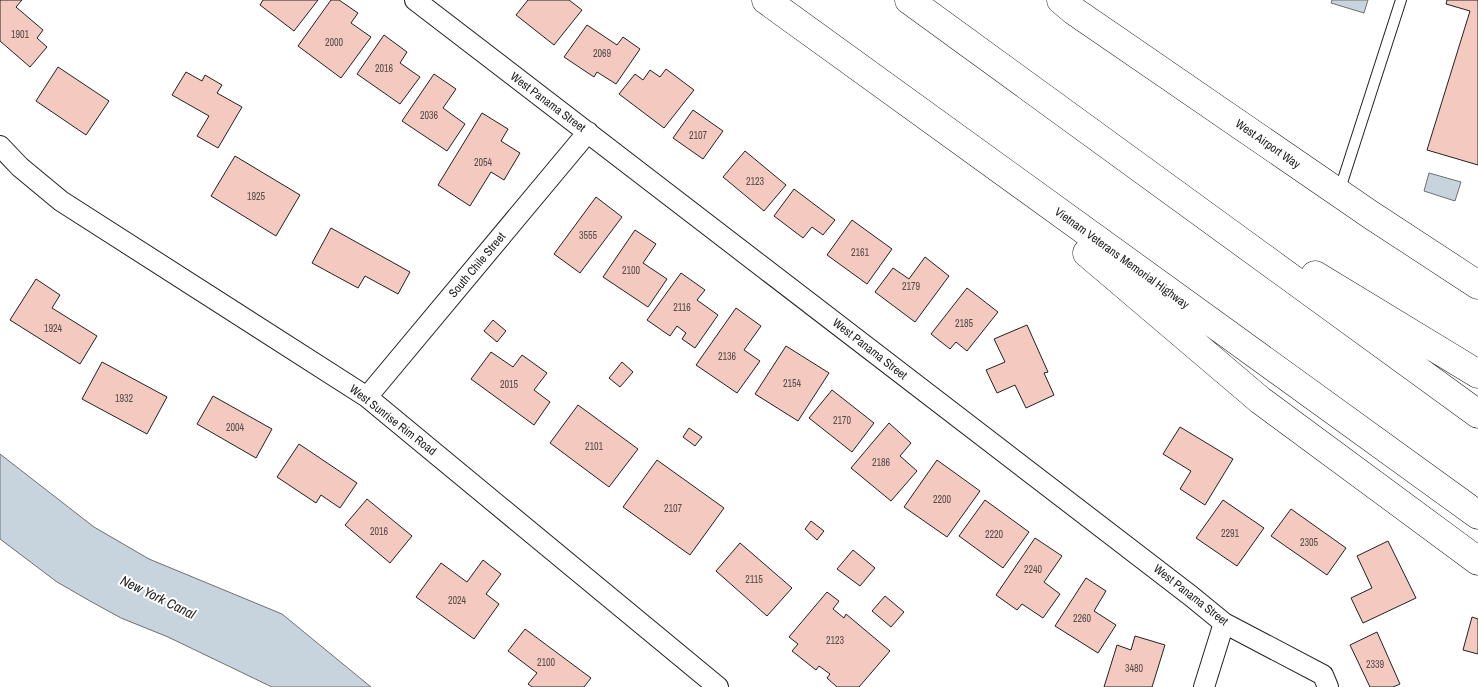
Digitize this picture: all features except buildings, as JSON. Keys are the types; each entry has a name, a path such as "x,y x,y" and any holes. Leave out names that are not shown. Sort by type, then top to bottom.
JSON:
{"main road":[{"name":"Vietnam Veterans Memorial Highway","path":"766,0 1478,515"},
{"path":"909,0 1478,414"},
{"name":"West Airport Way","path":"1061,0 1339,193 1478,285"},
{"path":"932,120 1260,400 1478,561"},
{"path":"1151,176 1478,374"}],"street":[{"name":"West Panama Street","path":"415,0 1176,584 1224,623 1323,675 1328,687"},
{"name":"South Chile Street","path":"367,397 588,132"},
{"name":"West Sunrise Rim Road","path":"0,146 20,167 61,201 367,397 718,687"},
{"path":"1204,687 1224,623"}],"lane":[{"path":"1339,193 1401,0"}],"water":[{"path":"1332,0 1368,0 1364,13 1331,3"},
{"path":"1429,173 1461,182 1455,201 1424,191"},
{"name":"New York Canal","path":"0,454 94,527 149,559 282,614 371,687 272,687 168,637 121,618 57,582 0,539"}]}
